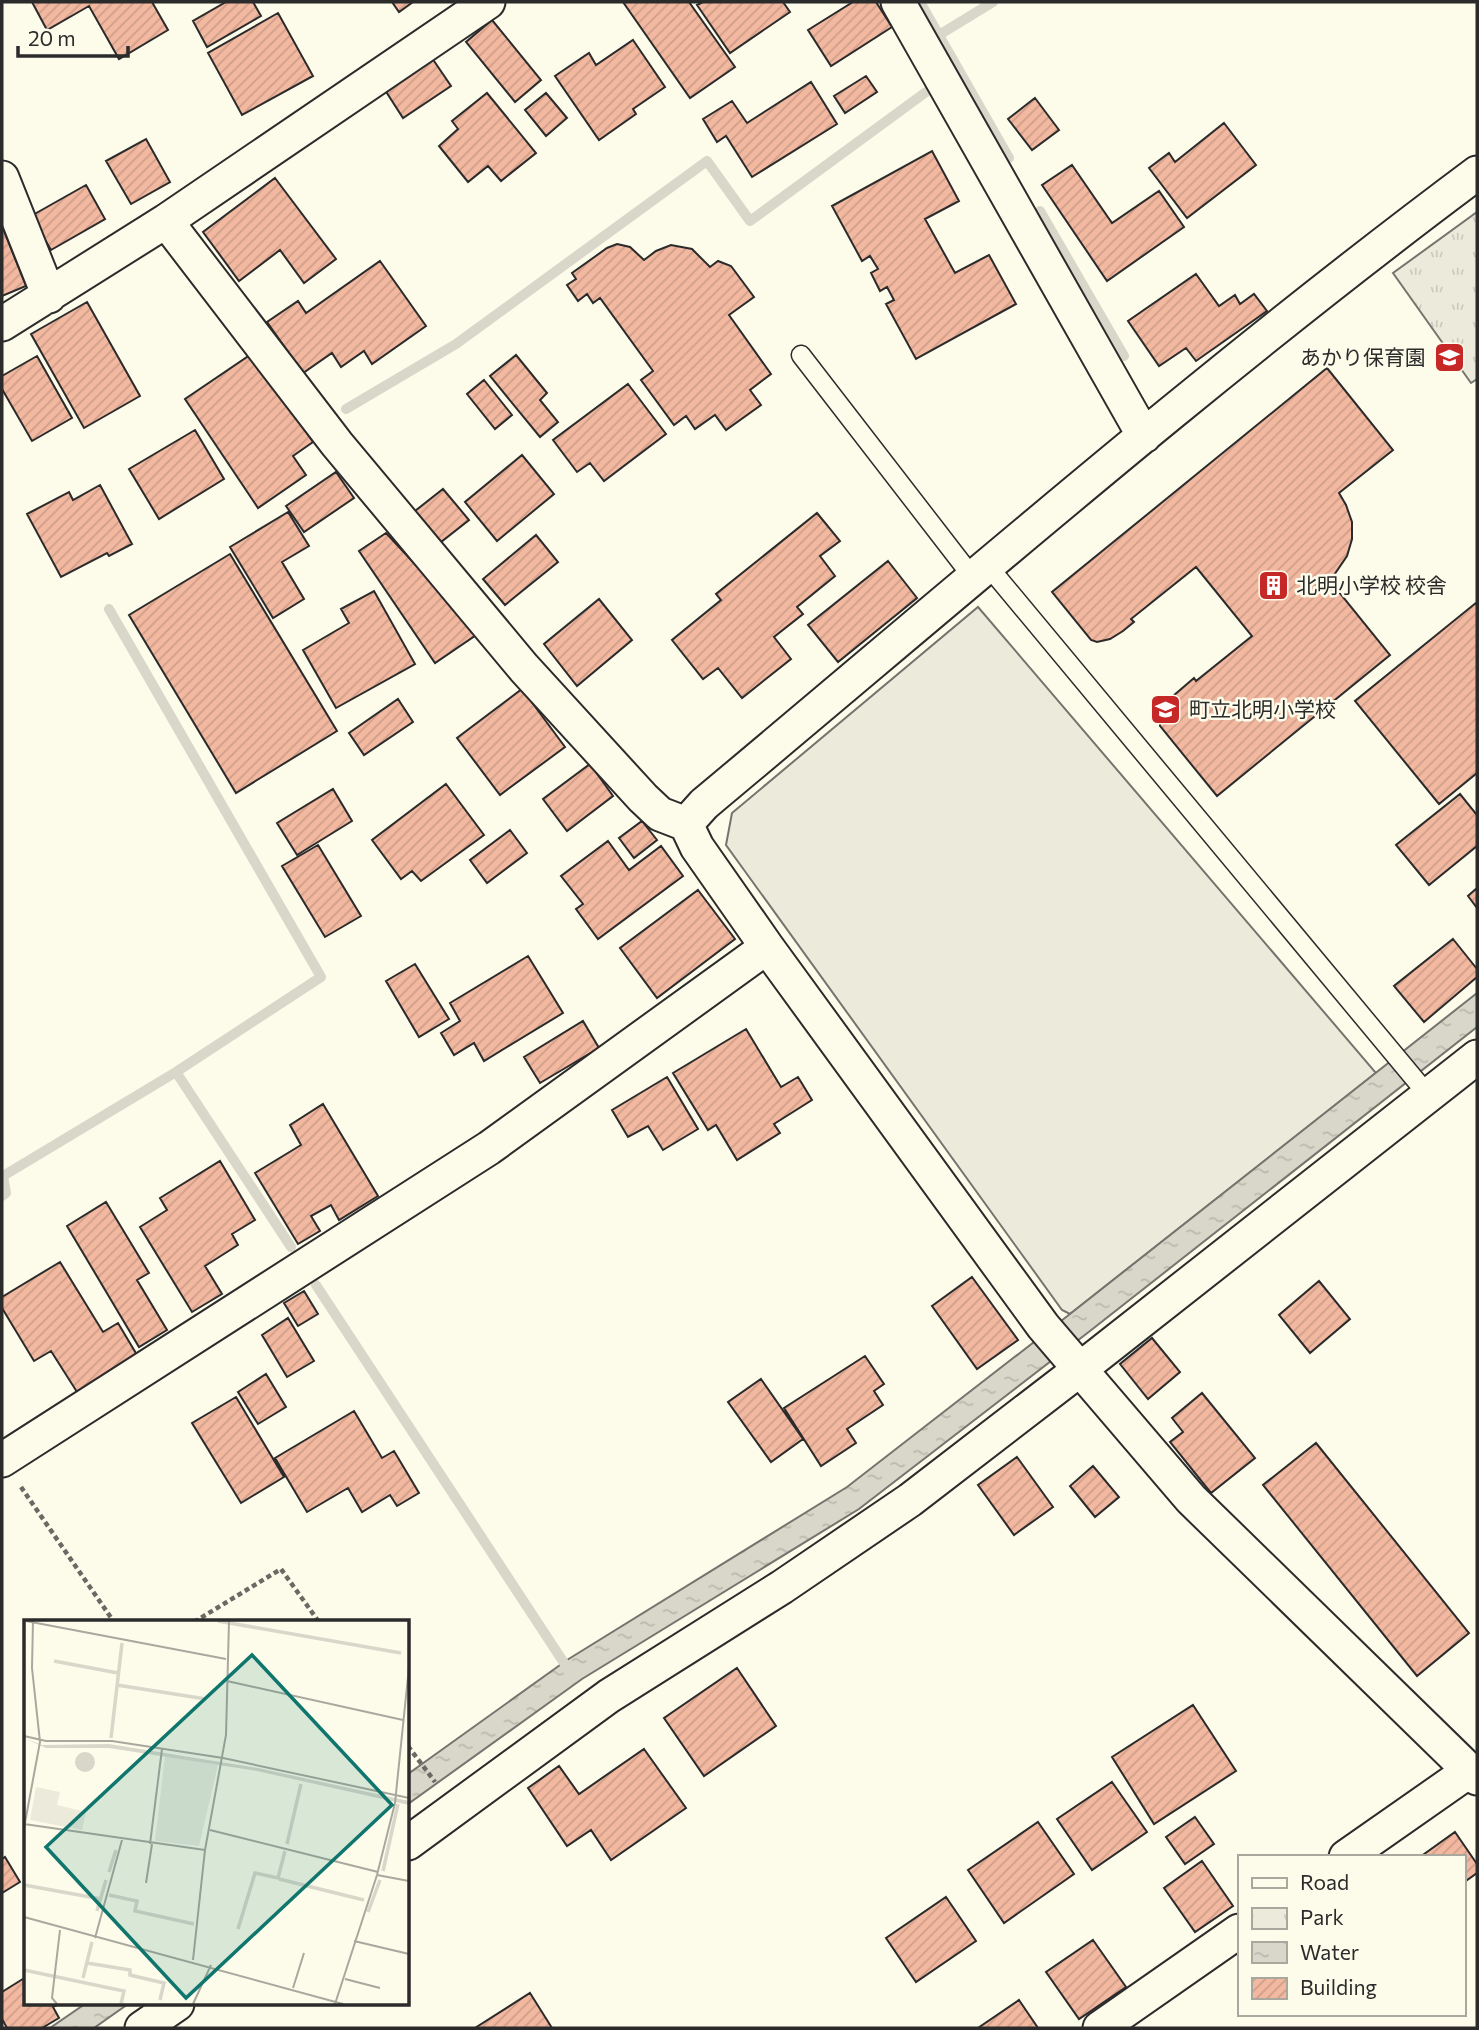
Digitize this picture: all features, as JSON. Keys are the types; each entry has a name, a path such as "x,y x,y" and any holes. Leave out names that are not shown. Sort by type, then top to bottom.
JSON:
{"street":[{"path":"2,324 166,221 488,2"},
{"path":"898,2 1144,436"},
{"path":"686,824 704,804 1144,436 1366,256 1477,173"},
{"path":"2,178 49,296"},
{"path":"166,221 337,444 524,668 643,798 660,814 686,824 697,847 767,947 1043,1326 1074,1364 1191,1499 1473,1775 1349,1855"},
{"path":"2,1460 489,1148 767,947"},
{"path":"410,1842 609,1696 782,1587 910,1500 1074,1364 1424,1090 1477,1056"},
{"path":"1100,2028 1238,1932"},
{"path":"142,2028 174,2006"}],"lane":[{"path":"801,355 981,572 1424,1090"}],"path":[{"path":"2,1460 113,1620"},
{"path":"197,1620 281,1569 318,1620"},
{"path":"410,1749 438,1786"}],"green space":[{"path":"1477,212 1477,379 1471,383 1393,273"},
{"path":"978,607 1376,1073 1070,1314 1062,1310 726,845 732,813"}],"water":[{"path":"1477,993 1477,1027 859,1509 582,1679 410,1803 410,1773 567,1660 847,1487"},
{"path":"82,2006 125,2006 94,2028 50,2028"}],"building":[{"path":"32,2 152,2 168,30 119,59 89,6 47,30"},
{"path":"226,2 253,2 261,16 207,47 193,21"},
{"path":"392,2 413,2 399,12"},
{"path":"623,2 689,2 735,67 690,98"},
{"path":"703,2 783,2 790,12 730,53 697,5"},
{"path":"853,2 876,2 892,27 831,66 808,30"},
{"path":"278,13 313,76 242,115 208,53"},
{"path":"492,20 541,80 515,102 466,42"},
{"path":"633,40 665,87 633,109 636,114 599,140 555,76 589,53 596,65"},
{"path":"432,58 451,86 403,118 385,90"},
{"path":"866,76 877,92 845,113 834,96"},
{"path":"811,82 837,124 752,177 726,136 717,142 703,119 732,101 747,123"},
{"path":"487,93 536,153 501,181 488,166 468,182 439,146 458,129 452,121"},
{"path":"546,93 567,118 546,136 525,110"},
{"path":"1035,98 1059,130 1032,150 1008,119"},
{"path":"1224,123 1256,165 1187,218 1149,168 1169,153 1175,162"},
{"path":"146,139 170,182 131,204 106,161"},
{"path":"932,151 959,201 925,219 955,273 989,255 1016,304 916,359 886,304 894,300 887,287 880,291 871,273 878,269 870,256 862,261 832,206"},
{"path":"1072,165 1112,223 1159,191 1184,227 1107,281 1042,185"},
{"path":"275,178 336,259 304,283 280,250 239,281 203,232"},
{"path":"86,185 105,219 51,250 31,216"},
{"path":"2,226 26,286 2,296"},
{"path":"617,244 630,247 644,260 671,245 692,249 710,267 718,261 731,266 754,297 729,315 771,374 750,390 761,405 726,430 715,415 695,429 686,416 674,425 641,380 653,371 600,298 593,303 587,294 578,301 567,285 576,279 572,273"},
{"path":"380,261 426,326 372,364 364,351 341,367 332,353 303,373 267,322 298,301 306,313"},
{"path":"1196,274 1219,306 1235,295 1240,304 1254,294 1267,311 1196,361 1186,348 1159,366 1128,321"},
{"path":"87,302 140,396 84,428 31,334"},
{"path":"253,353 313,442 293,456 306,475 258,508 185,399"},
{"path":"516,355 547,393 540,400 558,422 540,437 490,376"},
{"path":"37,356 72,418 32,441 2,389 2,376"},
{"name":"北明小学校 校舎","path":"1327,368 1393,450 1339,493 1352,522 1352,539 1347,556 1330,581 1390,655 1217,796 1160,726 1160,720 1172,697 1252,636 1196,567 1131,619 1134,622 1123,631 1110,639 1097,642 1091,640 1052,592"},
{"path":"484,380 512,415 495,429 467,394"},
{"path":"628,384 666,434 604,481 590,463 577,472 553,440"},
{"path":"195,430 224,479 159,519 129,469"},
{"path":"522,455 554,494 497,541 465,502"},
{"path":"336,472 354,498 304,532 286,506"},
{"path":"100,485 132,544 109,556 107,553 61,577 27,514 69,492 73,500"},
{"path":"443,489 469,520 441,542 415,511"},
{"path":"288,512 309,546 282,562 304,599 273,618 230,547"},
{"path":"817,513 840,541 820,556 835,576 797,607 803,614 774,637 791,659 742,698 718,668 703,679 672,640 721,600 716,594"},
{"path":"386,533 479,633 435,663 359,551"},
{"path":"536,535 558,562 505,605 483,579"},
{"path":"230,554 337,731 236,793 129,615"},
{"path":"888,561 917,598 838,662 808,625"},
{"path":"374,591 415,664 336,708 303,650 349,623 341,609"},
{"path":"599,599 632,640 577,686 544,644"},
{"path":"1477,602 1477,773 1439,804 1355,701"},
{"path":"522,689 565,747 500,795 457,738"},
{"path":"398,699 413,722 364,755 349,733"},
{"path":"590,764 613,796 567,831 543,799"},
{"path":"446,784 484,835 421,881 412,871 401,879 372,840"},
{"path":"333,789 352,821 297,855 277,823"},
{"path":"1460,794 1477,815 1477,846 1429,885 1396,845"},
{"path":"642,821 657,840 634,858 619,838"},
{"path":"510,830 527,853 487,883 470,860"},
{"path":"608,841 629,870 661,846 683,876 598,939 576,909 583,904 561,876"},
{"path":"318,845 361,916 325,937 282,866"},
{"path":"1477,888 1477,908 1468,896"},
{"path":"698,890 735,939 657,998 620,948"},
{"path":"1453,939 1477,969 1477,977 1424,1022 1394,986"},
{"path":"528,956 563,1013 484,1061 474,1043 454,1055 441,1033 460,1021 450,1003"},
{"path":"415,964 449,1019 419,1037 386,981"},
{"path":"583,1021 599,1048 540,1083 524,1057"},
{"path":"746,1029 781,1087 798,1077 812,1100 774,1124 780,1133 737,1160 716,1125 708,1130 673,1073"},
{"path":"667,1077 698,1129 663,1150 648,1126 628,1137 612,1110"},
{"path":"323,1104 378,1196 339,1220 331,1205 311,1216 320,1231 298,1244 255,1173 301,1145 290,1125"},
{"path":"220,1161 255,1220 232,1234 238,1245 205,1266 222,1294 192,1312 140,1227 167,1210 160,1198"},
{"path":"106,1202 149,1273 137,1280 167,1330 139,1347 67,1226"},
{"path":"60,1262 103,1332 118,1323 137,1355 77,1392 51,1351 34,1361 2,1308 2,1297"},
{"path":"972,1277 1018,1340 977,1369 932,1306"},
{"path":"1319,1281 1350,1319 1310,1353 1279,1315"},
{"path":"304,1291 318,1314 298,1326 284,1303"},
{"path":"288,1318 314,1361 287,1377 262,1335"},
{"path":"1152,1338 1180,1372 1148,1399 1120,1364"},
{"path":"865,1356 884,1384 874,1391 883,1405 847,1429 856,1443 821,1466 784,1408"},
{"path":"266,1374 286,1407 258,1424 238,1392"},
{"path":"761,1379 803,1439 771,1462 728,1402"},
{"path":"1202,1393 1255,1458 1211,1493 1170,1442 1183,1432 1172,1418"},
{"path":"236,1397 284,1477 241,1503 192,1423"},
{"path":"354,1411 382,1458 394,1451 419,1493 397,1506 390,1495 362,1512 348,1488 307,1512 275,1458"},
{"path":"1316,1443 1469,1633 1417,1676 1263,1485"},
{"path":"1017,1457 1053,1507 1014,1535 978,1485"},
{"path":"1093,1466 1119,1497 1095,1517 1070,1486"},
{"path":"737,1668 776,1726 704,1776 664,1718"},
{"path":"1193,1705 1236,1771 1154,1824 1112,1757"},
{"path":"644,1749 686,1808 611,1860 591,1830 567,1846 528,1788 559,1766 579,1794"},
{"path":"1112,1782 1147,1832 1092,1870 1057,1819"},
{"path":"1195,1817 1214,1844 1185,1864 1166,1837"},
{"path":"1038,1822 1074,1874 1004,1923 968,1870"},
{"path":"1455,1832 1477,1864 1477,1873 1465,1882 1465,1855 1423,1855"},
{"path":"5,1857 20,1882 2,1893 2,1859"},
{"path":"1202,1861 1233,1906 1195,1932 1164,1888"},
{"path":"946,1897 976,1941 916,1982 886,1938"},
{"path":"1093,1940 1126,1987 1079,2019 1046,1972"},
{"path":"24,1978 24,2006 55,2006 53,2007 59,2018 42,2028 7,2028 2,2019 2,1992"},
{"path":"530,1993 552,2028 475,2028"},
{"path":"1019,2000 1038,2028 978,2028"}],"waterway":[{"path":"920,2 1009,158"},
{"path":"939,35 993,2"},
{"path":"346,409 456,344 707,161 750,221 926,92"},
{"path":"1040,211 1124,356"},
{"path":"109,609 321,977 176,1072 291,1247"},
{"path":"2,1196 6,1193 3,1176 176,1072"},
{"path":"316,1285 570,1672"}],"place":[{"name":"あかり保育園","path":"1449,358"},
{"name":"北明小学校 校舎","path":"1273,586"},
{"name":"町立北明小学校","path":"1166,710"}]}
